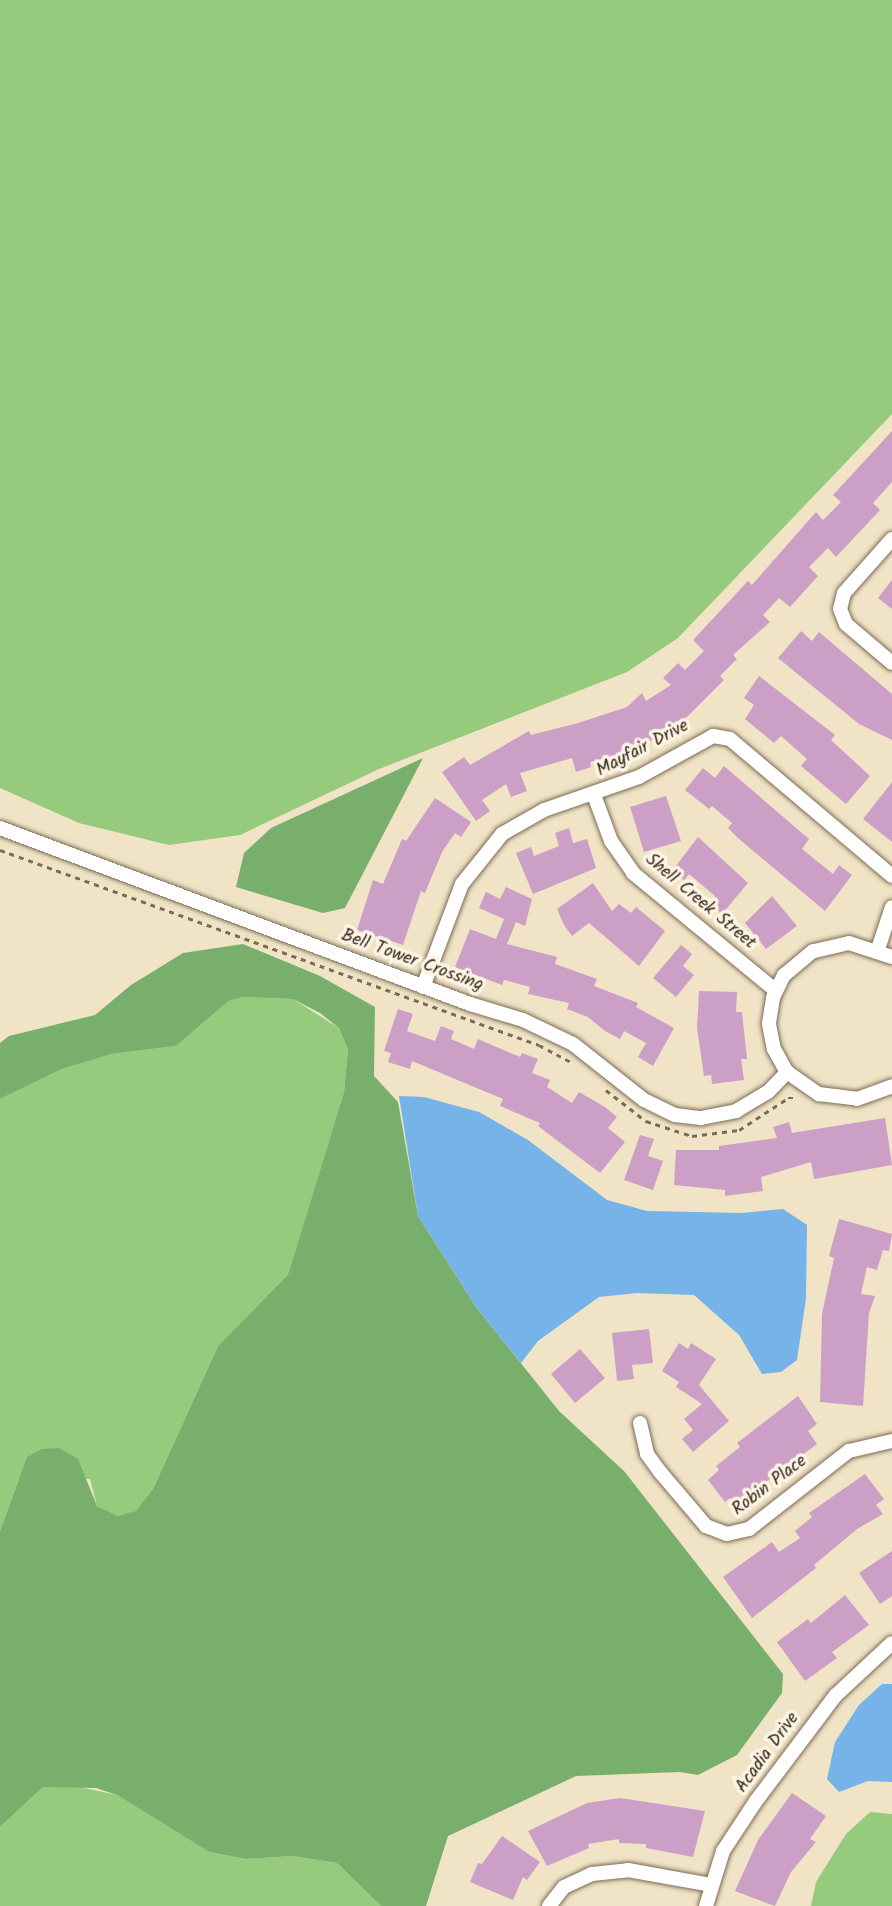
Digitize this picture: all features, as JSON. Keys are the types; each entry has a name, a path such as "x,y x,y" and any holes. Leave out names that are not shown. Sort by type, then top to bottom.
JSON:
{"street":[{"path":"892,539 844,593 840,609 846,624 892,663"},
{"name":"Mayfair Drive","path":"423,987 462,884 485,851 529,817 639,777 705,738 722,736 892,876"},
{"name":"Shell Creek Street","path":"594,795 611,841 633,873 776,991"},
{"name":"Bell Tower Crossing","path":"0,828 556,1035 588,1054 644,1100 675,1115 701,1118 736,1111 768,1092 787,1072"},
{"path":"878,949 892,907"},
{"path":"892,957 878,949 849,943 813,951 792,965 776,991 771,1037 787,1072 819,1094 845,1100 869,1097 892,1086"},
{"name":"Robin Place","path":"640,1423 647,1454 661,1474 706,1527 727,1534 749,1529 849,1451 892,1441"},
{"name":"Acadia Drive","path":"706,1906 723,1851 810,1727 836,1695 892,1643"},
{"path":"549,1906 564,1888 592,1874 628,1870 711,1885"}],"green space":[{"path":"0,0 892,0 892,414 678,638 627,672 379,769 240,835 169,845 79,823 0,788"},
{"path":"423,758 345,908 323,913 236,887 244,853 271,828"},
{"path":"243,944 320,976 375,1007 374,1076 398,1102 418,1216 476,1307 559,1411 624,1471 783,1674 782,1693 737,1755 698,1775 680,1772 576,1776 448,1836 426,1906 381,1906 337,1863 293,1856 246,1859 209,1852 117,1795 96,1788 43,1787 0,1827 0,1531 27,1457 42,1449 59,1448 78,1459 97,1506 118,1516 136,1511 153,1489 218,1346 288,1275 344,1092 348,1050 339,1028 320,1013 293,999 242,997 229,1001 176,1046 112,1054 62,1069 0,1099 0,1043 9,1036 95,1015 131,985 183,953"},
{"path":"241,997 293,999 339,1028 348,1050 344,1092 288,1276 218,1346 153,1489 136,1512 118,1516 97,1506 90,1479 19,1479 0,1531 0,1099 62,1069 112,1054 176,1046 229,1001"},
{"path":"70,1785 117,1795 209,1852 246,1859 293,1856 337,1863 381,1906 0,1906 0,1827 43,1787"},
{"path":"870,1812 892,1814 892,1906 811,1906 816,1882 846,1834"}],"water":[{"path":"399,1096 424,1097 479,1112 528,1140 607,1200 647,1211 742,1213 783,1209 807,1225 806,1298 797,1360 781,1372 762,1374 739,1335 694,1295 637,1293 599,1297 538,1341 521,1363 476,1307 418,1216"},
{"path":"882,1684 892,1684 892,1782 868,1781 839,1792 827,1779 835,1742 859,1705"}],"building":[{"path":"892,431 892,482 873,503 880,510 836,557 828,548 809,567 818,576 790,607 779,598 763,615 770,622 733,655 737,659 720,676 724,680 688,716 638,750 590,762 591,767 576,772 572,758 520,773 527,791 511,797 506,784 482,800 490,811 476,821 442,772 464,757 470,765 529,731 531,735 627,707 642,693 646,701 671,685 663,678 678,663 685,670 704,651 693,640 748,581 752,585 816,512 823,520 841,502 833,495"},
{"path":"892,580 892,609 878,598"},
{"path":"801,631 812,641 819,632 892,694 892,740 859,724 778,658"},
{"path":"759,676 835,735 831,740 870,776 846,804 801,766 807,759 781,736 774,743 745,719 754,705 744,698"},
{"path":"724,766 809,839 802,849 833,874 839,865 852,875 825,911 739,839 728,828 732,823 712,806 709,809 685,790 703,768 715,778"},
{"path":"892,782 892,842 863,819"},
{"path":"666,796 681,841 644,852 630,807"},
{"path":"435,798 471,822 461,837 455,833 442,852 425,893 421,891 403,945 357,930 373,880 383,884 402,839 406,841"},
{"path":"569,828 573,843 587,839 596,868 533,894 516,853 531,847 534,856 559,846 555,833"},
{"path":"698,837 748,883 722,914 709,903 715,896 689,874 684,880 672,871"},
{"path":"593,883 612,911 619,904 631,913 636,907 665,931 639,966 589,923 572,936 564,925 557,909"},
{"path":"506,887 532,899 525,926 516,922 507,944 557,957 555,964 597,979 594,986 638,1003 636,1007 674,1028 653,1066 638,1057 646,1043 624,1031 620,1039 588,1017 567,1009 569,1003 528,994 530,987 504,980 502,985 455,967 470,929 496,939 504,919 479,908 486,892 500,899"},
{"path":"772,896 797,926 766,949 745,923"},
{"path":"681,945 692,954 683,966 694,975 676,997 653,978"},
{"path":"699,991 737,992 736,1012 742,1012 747,1059 741,1059 744,1080 712,1084 711,1075 704,1076 697,1028"},
{"path":"398,1009 413,1014 407,1031 435,1041 441,1026 454,1031 451,1039 474,1049 478,1039 520,1057 522,1053 538,1059 532,1073 550,1080 547,1087 572,1103 579,1092 605,1107 617,1117 608,1128 625,1142 600,1173 538,1126 540,1123 500,1106 503,1099 412,1061 410,1069 388,1062 391,1053 384,1051"},
{"path":"885,1118 892,1165 814,1179 811,1162 761,1177 763,1191 725,1196 725,1190 674,1185 676,1150 719,1150 719,1146 777,1138 773,1127 789,1122 792,1133"},
{"path":"640,1135 654,1139 648,1156 663,1161 653,1190 624,1180"},
{"path":"839,1219 892,1234 889,1251 883,1250 877,1270 867,1267 861,1294 875,1296 869,1313 863,1406 820,1402 822,1314 834,1258 829,1256"},
{"path":"649,1329 653,1363 632,1365 634,1379 617,1381 612,1333"},
{"path":"679,1343 688,1349 691,1343 716,1359 699,1385 729,1421 693,1452 682,1439 693,1430 684,1419 702,1404 676,1387 679,1382 662,1371"},
{"path":"580,1349 605,1378 575,1403 551,1374"},
{"path":"798,1396 817,1424 808,1431 817,1444 735,1505 730,1498 725,1502 708,1480 719,1470 716,1466 740,1447 737,1443"},
{"path":"865,1474 884,1499 876,1505 883,1514 857,1529 814,1565 816,1568 752,1618 723,1577 772,1542 779,1552 800,1538 795,1531 812,1517 809,1513"},
{"path":"892,1551 892,1596 880,1604 859,1573"},
{"path":"845,1595 869,1625 832,1652 837,1658 805,1681 777,1642 808,1619 811,1623"},
{"path":"792,1793 826,1816 810,1839 816,1842 791,1872 775,1906 735,1891 758,1840"},
{"path":"620,1798 705,1811 693,1857 646,1848 646,1844 619,1843 619,1839 588,1844 589,1848 547,1866 528,1831 587,1803"},
{"path":"502,1836 540,1862 527,1880 523,1877 513,1900 470,1882 478,1863 482,1864"}]}
